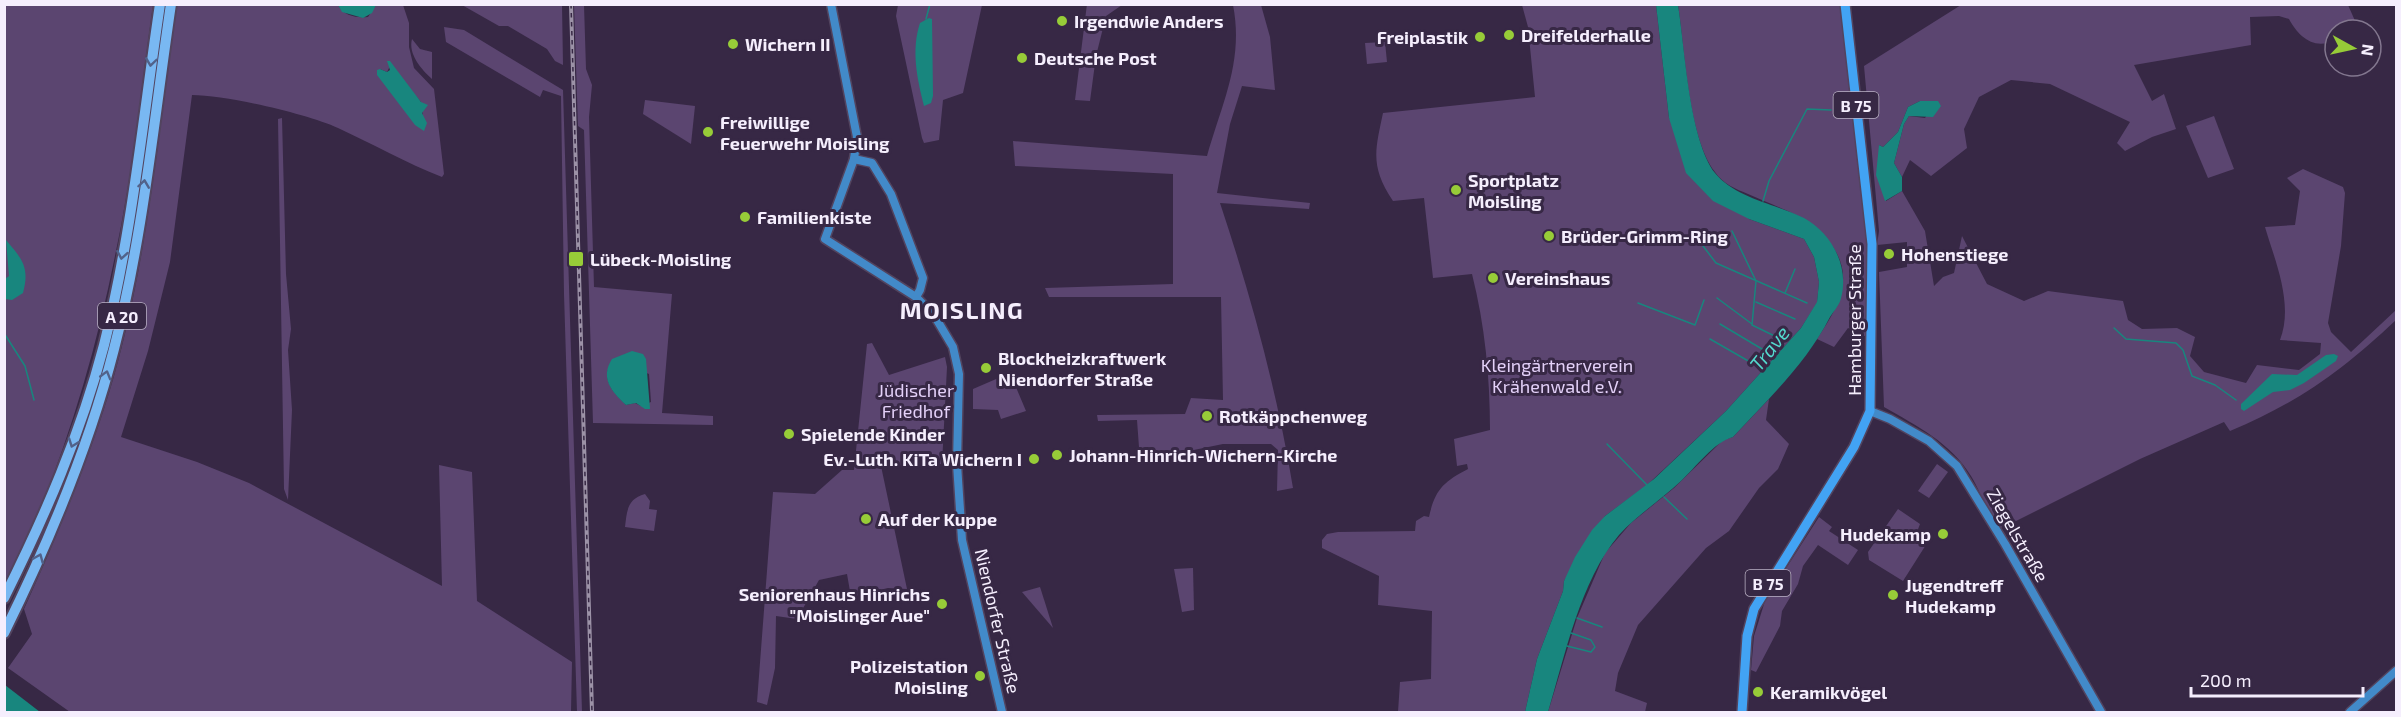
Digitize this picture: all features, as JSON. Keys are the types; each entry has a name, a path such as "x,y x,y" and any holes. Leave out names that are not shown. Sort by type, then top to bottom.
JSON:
{"highway":[{"name":"A 20","path":"4,598 60,477 84,413 103,346 125,241 160,4"},
{"name":"A 20","path":"4,633 70,482 114,349 132,264 171,4"}],"main road":[{"path":"831,4 854,113 857,137 854,159 872,163 891,194 922,278 916,297"},
{"name":"Hamburger Straße","path":"1742,712 1747,636 1754,609 1854,447 1870,411 1872,244 1845,4"},
{"name":"Niendorfer Straße","path":"854,159 825,239 916,297 944,328 958,364 957,464 962,540 1002,712"},
{"name":"Ziegelstraße","path":"1870,411 1890,419 1929,441 1957,466 2102,712"},
{"path":"2350,712 2397,670"}],"green space":[{"path":"1087,4 1122,5 1106,16 1096,56 1090,101 1075,100"},
{"path":"5,5 153,5 127,193 106,299 84,383 57,466 24,547 5,586"},
{"path":"177,5 338,5 347,14 355,17 368,17 376,5 403,5 409,23 409,47 414,68 434,89 444,174 442,177 429,172 338,128 307,117 266,106 192,95 170,262 148,351 121,437 197,462 249,483 442,586 439,465 472,472 477,601 572,662 571,712 70,712 8,668 32,634 24,609 95,436 126,331 144,238","holes":["390,66 421,102 423,117 380,69 387,72"]},
{"path":"462,5 562,5 563,65 555,61 547,49 508,26 499,26"},
{"path":"574,5 584,5 586,69 592,85 589,117 594,287 672,294 662,413 713,416 713,425 593,423 584,130 578,126","holes":["613,359 649,374 651,402 641,406 635,403 626,405 612,389 607,378 607,372"]},
{"path":"898,5 982,5 963,93 943,100 939,140 924,143 922,138 896,16"},
{"path":"1233,5 1261,5 1270,37 1275,90 1242,86 1230,124 1217,193 1310,203 1309,209 1220,203 1262,344 1287,452 1293,488 1277,491 1278,450 1271,444 1223,444 1140,461 1137,420 1098,421 1097,415 1185,414 1191,398 1223,400 1221,297 1049,297 1045,288 1173,284 1173,174 1015,166 1013,141 1207,156 1234,63 1236,25"},
{"name":"Kleingärtnerverein Krähenwald e.V.","path":"1522,5 1656,5 1669,118 1749,219 1804,239 1814,257 1819,282 1817,303 1801,328 1726,411 1647,485 1605,516 1564,581 1563,591 1537,659 1525,712 1398,712 1400,682 1431,679 1432,611 1378,605 1379,576 1322,548 1322,540 1327,534 1338,532 1415,531 1416,521 1424,516 1429,517 1434,500 1441,488 1452,478 1468,469 1467,464 1457,466 1454,439 1490,430 1490,410 1483,332 1472,274 1433,278 1424,198 1393,201 1378,168 1376,158 1378,138 1383,113 1535,97 1528,27"},
{"path":"1678,5 1843,5 1871,266 1869,338 1848,328 1834,347 1817,339 1840,297 1843,275 1836,252 1819,231 1798,216 1726,183 1718,176 1706,157 1693,115"},
{"path":"1961,5 2348,5 2354,18 2323,18 2323,44 2314,43 2302,36 2289,19 2279,16 2250,17 2251,45 2134,65 2152,101 2164,94 2176,129 2152,137 2125,151 2117,143 2130,122 2050,84 2011,80 1979,97 1964,129 1967,148 1931,176 1910,160 1902,177 1894,163 1904,124 1909,116 1925,118 1937,101 1920,101 1908,107 1898,132 1883,147 1879,145 1886,201 1902,191 1925,231 1934,286 1943,277 1954,273 1962,236 1987,284 2024,301 2048,291 2123,301 2128,320 2142,329 2177,328 2195,337 2190,356 2204,372 2246,383 2257,365 2299,370 2320,354 2321,343 2280,340 2284,326 2284,297 2278,268 2265,227 2295,225 2300,191 2287,178 2303,169 2343,187 2345,193 2341,246 2328,323 2331,332 2351,352 2396,310 2396,320 2338,370 2277,409 2230,431 2224,422 2140,459 2002,528 1989,511 1971,476 1954,454 1932,436 1884,407 1879,272 1907,267 1907,242 1877,245 1879,231 1864,66"},
{"path":"444,27 464,30 563,90 582,712 577,712 564,294 561,96 543,90 540,97 446,42"},
{"path":"412,39 420,49 432,52 432,79 414,56"},
{"path":"1385,42 1387,62 1367,64 1365,43"},
{"path":"645,100 695,106 691,144 643,114"},
{"path":"2214,116 2234,169 2208,178 2186,126"},
{"path":"282,118 286,274 291,329 288,350 292,410 288,500 284,489 278,119"},
{"name":"Jüdischer Friedhof","path":"872,343 889,375 945,357 947,367 942,464 881,466 907,589 888,588 851,597 847,574 819,580 797,619 776,616 775,668 767,705 757,702 773,492 815,494 842,470 854,470 867,344"},
{"path":"1010,373 1026,411 1001,419 998,410 973,409 973,389"},
{"path":"1769,399 1766,420 1789,444 1778,469 1759,488 1729,531 1706,548 1638,625 1618,673 1615,691 1647,703 1645,712 1548,712 1577,618 1605,553 1631,523 1674,488 1723,440 1733,437"},
{"path":"1937,464 1948,472 1929,498 1918,491"},
{"path":"645,494 650,501 649,509 657,510 654,531 625,527 631,502"},
{"path":"1898,509 1920,524 1917,532 1929,540 1903,581 1869,560 1868,552"},
{"path":"1819,517 1832,527 1829,531 1858,550 1848,565 1818,545 1803,566 1798,584 1782,611 1780,626 1756,672 1751,670 1754,636 1765,601"},
{"path":"1193,568 1194,610 1182,612 1174,569"},
{"path":"1040,587 1041,590 1053,628 1022,592"}],"shaded area":[{"path":"338,4 376,5 372,13 363,18 342,12"},
{"path":"1656,5 1678,5 1694,116 1706,158 1715,173 1733,189 1804,218 1822,232 1836,251 1840,262 1843,274 1841,298 1810,350 1760,409 1733,437 1712,449 1681,481 1619,535 1605,554 1584,596 1548,712 1525,712 1537,659 1563,591 1564,581 1575,557 1592,530 1605,516 1654,479 1726,411 1801,328 1817,302 1819,282 1814,257 1804,239 1749,219 1713,201 1686,173 1669,118"},
{"path":"929,18 932,19 933,96 931,103 924,106 915,54 920,23"},
{"path":"387,61 390,61 421,102 428,105 422,113 427,123 424,131 415,125 377,75 377,70 387,72 390,70"},
{"path":"1920,101 1938,101 1941,106 1933,117 1909,116 1904,124 1894,163 1902,177 1902,191 1885,201 1876,175 1879,145 1883,147 1898,132 1908,107"},
{"path":"6,240 20,258 26,276 23,293 12,300 5,299 5,279 9,276"},
{"path":"632,351 643,354 646,359 650,409 645,409 636,403 626,405 616,395 607,378 612,359"},
{"path":"2326,355 2338,356 2336,361 2304,383 2290,390 2273,392 2244,411 2241,409 2241,404 2272,374 2297,375"},
{"path":"5,685 40,712 5,712"}],"waterway":[{"path":"926,19 930,4"},
{"path":"1763,201 1769,181 1807,109 1831,110"},
{"name":"Trave","path":"1732,231 1756,281 1752,325 1785,341"},
{"path":"1700,242 1716,263 1807,303"},
{"path":"1785,293 1795,269"},
{"path":"1717,298 1752,324"},
{"path":"1638,303 1695,325 1704,300"},
{"name":"Trave","path":"1756,302 1795,319"},
{"name":"Trave","path":"1720,324 1767,352"},
{"path":"2114,328 2126,339 2176,343 2183,350 2192,376 2215,385 2236,400"},
{"path":"4,333 25,366 34,400"},
{"name":"Trave","path":"1710,339 1757,366"},
{"path":"1607,444 1647,485"},
{"path":"1664,497 1687,519"},
{"path":"1577,618 1602,627"},
{"path":"1567,646 1591,652 1595,647 1591,640 1571,633"}],"railway":[{"path":"571,4 592,712"}],"place":[{"name":"Irgendwie Anders","path":"1062,21"},
{"name":"Dreifelderhalle","path":"1509,35"},
{"name":"Freiplastik","path":"1480,37"},
{"name":"Wichern II","path":"733,44"},
{"name":"Deutsche Post","path":"1022,58"},
{"name":"Freiwillige Feuerwehr Moisling","path":"708,132"},
{"name":"Sportplatz Moisling","path":"1456,190"},
{"name":"Familienkiste","path":"745,217"},
{"name":"Brüder-Grimm-Ring","path":"1549,236"},
{"name":"Hohenstiege","path":"1889,254"},
{"name":"Lübeck-Moisling","path":"576,259"},
{"name":"Vereinshaus","path":"1493,278"},
{"name":"Blockheizkraftwerk Niendorfer Straße","path":"986,368"},
{"name":"Rotkäppchenweg","path":"1207,416"},
{"name":"Spielende Kinder","path":"789,434"},
{"name":"Johann-Hinrich-Wichern-Kirche","path":"1057,455"},
{"name":"Ev.-Luth. KiTa Wichern I","path":"1034,459"},
{"name":"Auf der Kuppe","path":"866,519"},
{"name":"Hudekamp","path":"1943,534"},
{"name":"Jugendtreff Hudekamp","path":"1893,595"},
{"name":"Seniorenhaus Hinrichs \"Moislinger Aue\"","path":"942,604"},
{"name":"Polizeistation Moisling","path":"980,676"},
{"name":"Keramikvögel","path":"1758,692"}],"district":[{"name":"MOISLING","path":"962,309"}]}
